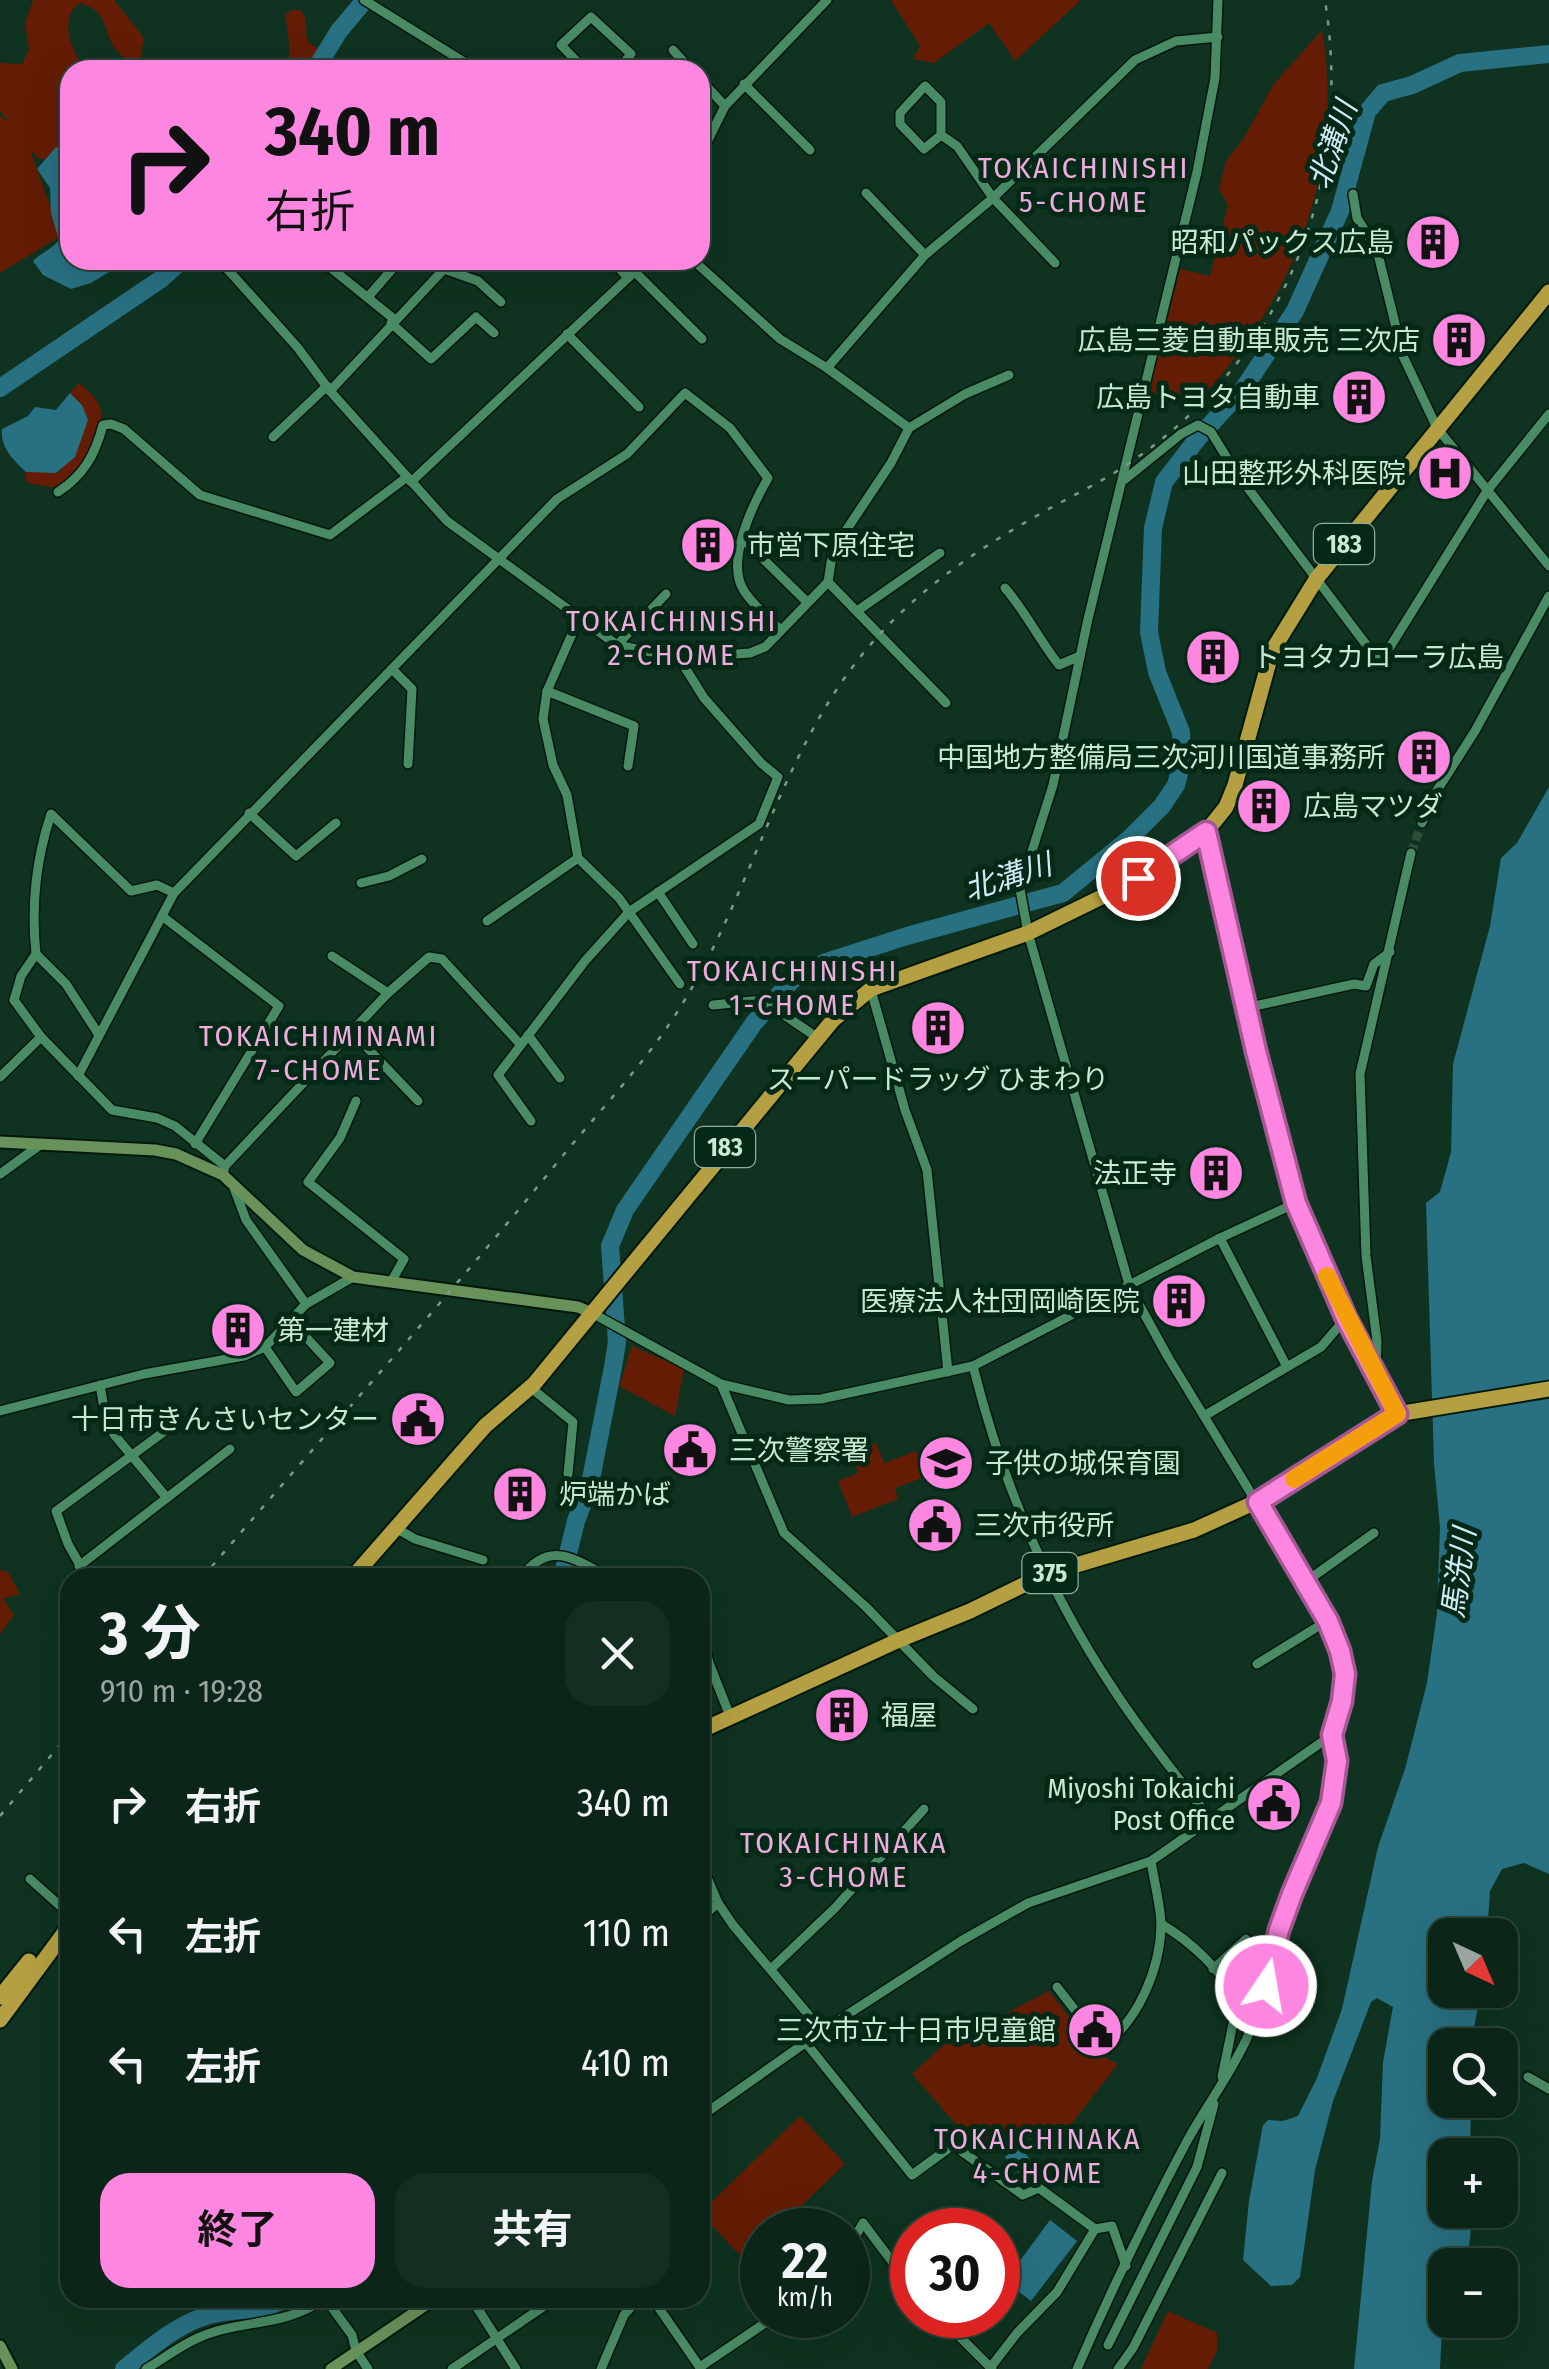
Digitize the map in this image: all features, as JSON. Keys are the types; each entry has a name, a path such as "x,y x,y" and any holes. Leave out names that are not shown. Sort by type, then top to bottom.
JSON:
{"highway":[{"name":"183","path":"360,1568 485,1426 530,1387 833,1020 871,989 1028,933 1130,882 1206,832 1226,807 1235,785 1272,651 1317,578 1549,292"},
{"name":"375","path":"710,1726 1046,1574 1194,1530 1258,1502 1397,1414 1549,1390"},
{"path":"0,1997 60,1928"},
{"path":"0,2020 60,1931"}],"street":[{"path":"710,136 725,106 826,0"},
{"path":"1021,893 1053,785 1080,656 1197,172 1215,78 1218,0"},
{"path":"367,1 461,60"},
{"path":"575,60 561,44 591,17 632,54 627,60"},
{"path":"827,368 925,255 994,198 1135,60 1176,41 1218,36"},
{"path":"673,50 682,60"},
{"path":"744,84 810,150"},
{"path":"925,86 941,102 942,135 924,149 900,124 900,113 925,86"},
{"path":"710,90 725,106"},
{"path":"942,135 957,146 994,198 1055,263"},
{"path":"866,193 925,255"},
{"path":"1353,194 1357,218 1377,250 1402,356 1437,428 1549,566"},
{"path":"228,270 448,521 617,644 679,658 750,653 764,647 828,582 833,550 892,463 909,428 966,394 1009,376"},
{"path":"334,270 368,297 431,359 476,317 494,334"},
{"path":"368,297 391,270"},
{"path":"274,437 328,388 443,270"},
{"path":"447,270 478,281 500,302"},
{"path":"625,270 702,339"},
{"path":"58,492 75,481 86,467 94,455 102,426 110,424 124,430 200,495 330,535 409,480 636,270"},
{"path":"705,270 780,339 909,428"},
{"path":"567,334 639,407"},
{"path":"78,1076 174,893 557,499 627,454 686,393 730,428 768,478 750,510 736,563 742,588 780,630"},
{"path":"1124,480 1180,434 1198,425 1211,432 1235,470 1380,662 1487,492 1549,414"},
{"path":"744,540 807,602"},
{"path":"857,611 940,553"},
{"path":"828,582 946,703"},
{"path":"1005,588 1060,665 1080,656"},
{"path":"617,644 666,594"},
{"path":"1422,823 1549,596"},
{"path":"579,618 548,691 543,718 553,765 567,794 578,858 629,912 680,984"},
{"path":"530,1120 498,1075 524,1039 629,912 759,824 778,777 704,698 679,658"},
{"path":"392,669 412,688 408,764"},
{"path":"548,691 634,726 628,766"},
{"path":"250,813 296,856 336,823"},
{"path":"100,1035 66,984 36,954 32,917 42,841 51,814 131,891 158,886 174,893"},
{"path":"1206,832 1296,1203 1346,1318 1397,1414"},
{"path":"1376,1370 1377,1341 1366,1256 1360,1074 1411,853"},
{"path":"487,922 578,858"},
{"path":"361,883 389,876 422,859"},
{"path":"1012,862 1028,933 1130,1288 1328,1621 1345,1674 1332,1735 1337,1761 1331,1803 1279,1930 1266,1986 1246,2040 1187,2142 1076,2369"},
{"path":"658,892 693,944"},
{"path":"162,916 278,1006 196,1144"},
{"path":"1246,1008 1354,984 1366,986 1374,964 1390,952"},
{"path":"14,1000 20,976 36,954"},
{"path":"332,956 388,992"},
{"path":"227,1174 388,992 430,957 442,959 560,1078"},
{"path":"871,989 927,1170 948,1372"},
{"path":"14,1000 41,1037 112,1110 158,1118 175,1126 303,1250 353,1277 578,1307 721,1384 789,1400 821,1399 973,1366 1296,1203"},
{"path":"0,1002 14,1000"},
{"path":"713,1004 762,1000 818,1038"},
{"path":"353,1033 418,1101"},
{"path":"0,1077 41,1037"},
{"path":"356,1101 340,1138 308,1182 404,1259 391,1282"},
{"path":"0,1142 166,1152 227,1174 246,1220 306,1304"},
{"path":"0,1174 42,1143"},
{"path":"1220,1238 1288,1367"},
{"path":"0,1411 244,1356 265,1347 306,1304 353,1277"},
{"path":"1204,1416 1321,1347 1346,1318"},
{"path":"265,1347 296,1392 330,1364 291,1321"},
{"path":"973,1366 994,1446 1046,1574 1114,1690 1211,1820"},
{"path":"721,1384 784,1533 933,1676 973,1709"},
{"path":"100,1386 108,1426 166,1498"},
{"path":"530,1387 572,1422 568,1474"},
{"path":"81,1568 56,1511 177,1422"},
{"path":"84,1568 230,1449"},
{"path":"394,1527 414,1539 483,1560"},
{"path":"1304,1583 1374,1533"},
{"path":"529,1568 544,1558 566,1556 591,1568"},
{"path":"1257,1664 1328,1621"},
{"path":"710,1668 730,1716"},
{"path":"710,2109 822,2031 961,1941 1028,1903 1152,1861 1332,1735"},
{"path":"772,1968 836,1908 924,1809"},
{"path":"1057,1987 1104,2046 1134,2015 1152,1973 1161,1924 1152,1861"},
{"path":"30,1879 60,1907"},
{"path":"710,1885 718,1903 822,2031"},
{"path":"710,1910 718,1903"},
{"path":"1108,2345 1198,2167 1238,2004 1232,1990 1213,1969 1178,1934 1161,1924"},
{"path":"1213,1969 1246,1938"},
{"path":"1266,1986 1291,1993"},
{"path":"806,2043 912,2174 952,2145 1023,2195 1039,2188 1095,2229 1112,2226 1126,2266"},
{"path":"1528,2077 1549,2089"},
{"path":"1118,2369 1133,2348 1222,2172"},
{"path":"961,2338 991,2368 1016,2333 1057,2292 1095,2229"},
{"path":"870,2231 890,2258"},
{"path":"146,2369 200,2337 282,2320 311,2308"},
{"path":"332,2308 352,2335 356,2352 368,2369"},
{"path":"331,2369 421,2308"},
{"path":"476,2308 516,2369"},
{"path":"452,2369 541,2308"},
{"path":"601,2369 631,2308"},
{"path":"659,2308 701,2368 744,2338"},
{"path":"0,2346 12,2369"}],"shaded area":[{"path":"33,0 114,0 144,38 140,60 127,60 116,50 95,10 79,3 73,10 69,36 79,60 60,60 60,148 56,147 46,160 30,150 60,237 0,273 0,116 9,122 0,111 0,63 22,64 29,49 25,24"},
{"path":"891,0 1081,0 1015,61 989,23 934,63 913,59 920,46"},
{"path":"301,10 307,41 321,51 316,60 288,60 285,14"},
{"path":"1322,30 1326,134 1303,234 1283,282 1257,327 1191,408 1149,391 1180,269 1210,276 1228,205 1219,189 1226,161 1244,138 1273,85"},
{"path":"79,383 100,407 100,428 90,454 75,476 58,487 26,482 26,472 60,472 82,405 70,393"},
{"path":"632,1346 684,1369 675,1416 619,1386"},
{"path":"862,1439 867,1447 876,1443 884,1463 916,1451 925,1477 895,1488 898,1499 852,1517 838,1481 858,1473 847,1442"},
{"path":"0,1570 8,1572 20,1594 3,1599 14,1615 0,1634"},
{"path":"1049,1991 1098,2054 1118,2064 1049,2153 1025,2129 992,2155 961,2130 912,2074 941,2047"},
{"path":"800,2116 845,2164 799,2208 740,2208 740,2255 710,2224 710,2203"},
{"path":"1168,2311 1217,2333 1217,2351 1208,2369 1141,2369"}],"water":[{"path":"56,147 60,148 60,270 112,270 91,283 71,289 43,275 33,261 59,240 51,213 50,188 37,169"},
{"path":"70,393 82,405 88,420 75,457 56,473 26,472 6,448 2,429 28,416 35,407 56,410"},
{"name":"馬洗川","path":"1549,787 1549,1874 1524,1863 1502,1869 1490,1891 1488,1918 1428,1918 1428,2008 1478,2008 1474,2028 1428,2028 1428,2118 1471,2118 1470,2138 1428,2138 1428,2228 1471,2228 1469,2248 1428,2248 1428,2338 1441,2338 1440,2369 1354,2369 1372,2181 1380,2139 1383,2062 1393,2007 1377,1998 1371,2002 1333,2101 1315,2170 1300,2277 1292,2285 1271,2286 1243,2260 1249,2201 1263,2125 1268,2120 1298,2116 1317,2078 1342,2009 1378,1847 1405,1769 1427,1683 1437,1613 1440,1527 1434,1463 1426,1203 1440,1192 1451,1152 1453,1064 1490,926 1501,858 1517,843"},
{"path":"1019,2146 1043,2175 1029,2186 1005,2157"},
{"path":"1050,2220 1077,2241 1031,2301 1020,2293 1020,2261"}],"waterway":[{"path":"321,60 365,0"},
{"name":"北溝川","path":"564,1568 590,1484 613,1367 617,1342 610,1246 625,1210 754,1023 792,980 826,962 1063,893 1129,839 1162,806 1176,785 1182,762 1181,732 1157,672 1149,632 1153,528 1164,482 1244,388 1295,311 1340,211 1367,112 1383,93 1412,85 1460,63 1549,54"},
{"path":"0,388 171,270"},
{"name":"北溝川","path":"124,2369 192,2321 253,2308"}],"tunnel":[{"path":"1411,853 1422,823"}],"railway":[{"path":"211,1568 469,1269 670,1023 720,935 802,749 826,706 873,641 916,599 963,562 1128,464 1183,421 1229,373 1267,319 1296,262 1317,200 1329,136 1331,69 1325,0"},
{"path":"0,1816 60,1745"}],"slow traffic":[{"path":"1294,1479 1397,1414 1327,1276"}],"place":[{"name":"昭和パックス広島","path":"1433,242"},
{"name":"広島三菱自動車販売 三次店","path":"1459,340"},
{"name":"広島トヨタ自動車","path":"1359,397"},
{"name":"山田整形外科医院","path":"1445,473"},
{"name":"市営下原住宅","path":"708,545"},
{"name":"トヨタカローラ広島","path":"1213,657"},
{"name":"中国地方整備局三次河川国道事務所","path":"1424,757"},
{"name":"広島マツダ","path":"1264,806"},
{"name":"スーパードラッグ ひまわり","path":"938,1028"},
{"name":"法正寺","path":"1216,1173"},
{"name":"医療法人社団岡崎医院","path":"1179,1301"},
{"name":"第一建材","path":"238,1330"},
{"name":"十日市きんさいセンター","path":"418,1419"},
{"name":"三次警察署","path":"690,1450"},
{"name":"子供の城保育園","path":"946,1463"},
{"name":"炉端かば","path":"520,1494"},
{"name":"三次市役所","path":"935,1525"},
{"name":"福屋","path":"842,1715"},
{"name":"Miyoshi Tokaichi Post Office","path":"1274,1804"},
{"name":"三次市立十日市児童館","path":"1095,2030"}],"district":[{"name":"TOKAICHINISHI 5-CHOME","path":"1084,185"},
{"name":"TOKAICHINISHI 2-CHOME","path":"672,638"},
{"name":"TOKAICHINISHI 1-CHOME","path":"793,988"},
{"name":"TOKAICHIMINAMI 7-CHOME","path":"319,1053"},
{"name":"TOKAICHINAKA 3-CHOME","path":"844,1860"},
{"name":"TOKAICHINAKA 4-CHOME","path":"1038,2156"}],"route":[{"path":"1138,878 1206,832 1256,1051 1296,1203 1346,1318 1397,1414 1258,1502 1328,1621 1345,1674 1332,1735 1337,1761 1331,1803 1279,1930 1266,1986"}]}
